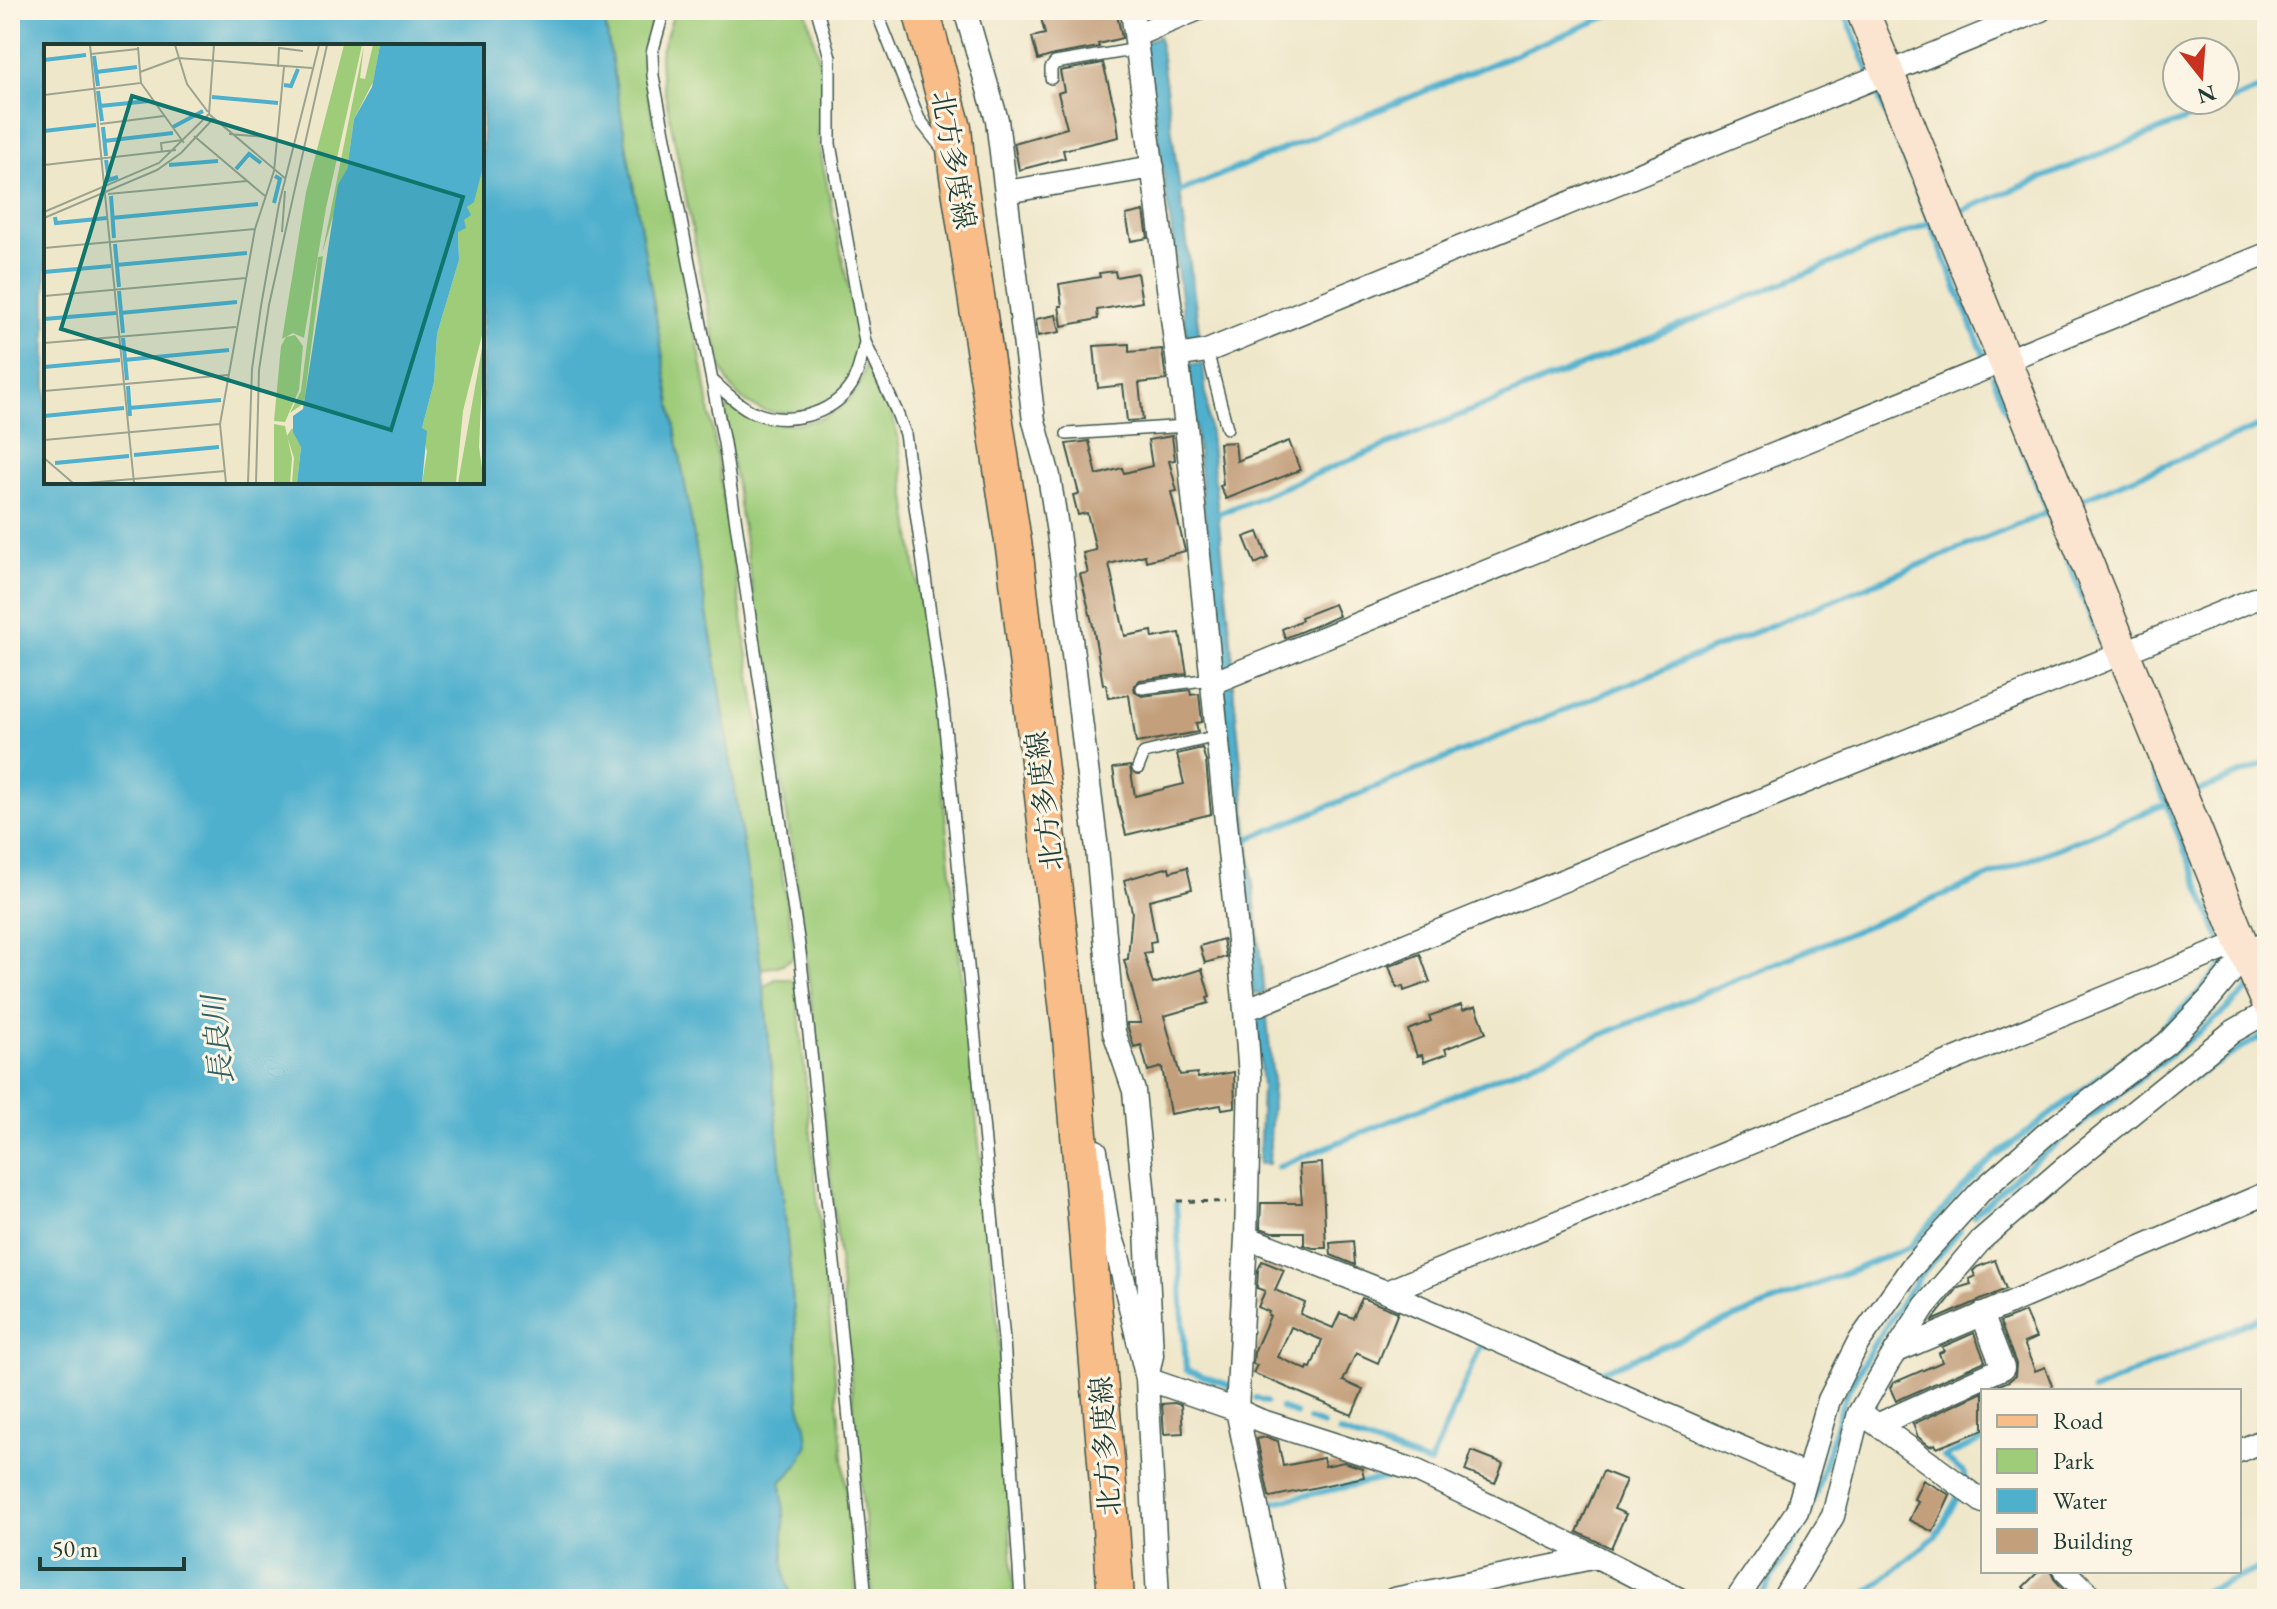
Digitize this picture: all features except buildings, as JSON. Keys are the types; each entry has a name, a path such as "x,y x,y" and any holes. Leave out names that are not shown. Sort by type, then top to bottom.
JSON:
{"main road":[{"name":"北方多度線","path":"921,10 953,128 1015,555 1071,1037 1116,1599"}],"street":[{"path":"965,10 997,120 1034,421 1049,476 1058,533 1097,849 1114,1032 1134,1091 1145,1208 1152,1355 1147,1379"},
{"path":"1132,10 1186,426 1245,1010 1250,1077 1237,1410 1276,1599"},
{"path":"1137,42 1196,10"},
{"path":"1862,10 2123,652 2251,950 2267,1000"},
{"path":"1177,356 1207,351 2041,10"},
{"path":"1006,192 1153,167"},
{"path":"1212,681 2267,254"},
{"path":"1245,1010 2267,594"},
{"path":"1386,1292 2251,950"},
{"path":"1737,1599 1797,1511 1829,1400 1852,1354 1911,1268 1980,1192 2047,1133 2167,1043 2251,950"},
{"path":"1783,1599 1833,1516 1859,1413 1925,1306 1982,1239 2063,1169 2232,1032 2267,1012"},
{"path":"1071,1037 1088,1098 1108,1226 1147,1379 1158,1599"},
{"path":"1895,1352 2267,1193"},
{"path":"1246,1237 1386,1292 1807,1476"},
{"path":"1879,1424 2003,1368 1982,1314"},
{"path":"1147,1379 1259,1420 1417,1471 1679,1599"},
{"path":"1859,1413 1879,1424 1981,1500"},
{"path":"2241,1450 2267,1439"},
{"path":"1394,1599 1597,1557"},
{"path":"2067,1573 2094,1599"}],"lane":[{"path":"664,10 652,53 653,76 712,380 800,952 866,1599"},
{"path":"817,10 830,57 830,144 850,263 865,342 905,434 943,706 1004,1340 1021,1599"},
{"path":"876,10 919,119 957,169"},
{"path":"1051,78 1051,68 1055,63 1137,42"},
{"path":"712,380 751,411 773,418 806,417 827,407 852,384 865,342"},
{"path":"1207,351 1227,428"},
{"path":"1067,434 1186,426"},
{"path":"1142,688 1212,681"},
{"path":"1138,768 1144,753 1217,736"}],"path":[{"path":"1177,1201 1247,1202"}],"green space":[{"path":"603,10 654,10 644,53 644,75 704,376 795,955 770,968 761,968 719,682"},
{"path":"675,10 806,10 821,67 823,91 818,141 856,336 856,353 844,385 823,404 809,409 781,413 754,406 734,391 719,362 661,74 660,54"},
{"path":"867,362 891,412 898,436 934,708 999,1338 1014,1599 872,1599 806,956 768,684 724,413 731,403 755,418 772,422 786,424 814,420 840,408 850,398 859,386"},
{"path":"775,979 789,979 796,983 857,1599 794,1599 784,1569 781,1482 798,1465 806,1426 799,1402 796,1335 764,987"}],"water":[{"name":"長良川","path":"10,10 603,10 719,682 764,987 796,1335 799,1402 808,1444 798,1465 781,1482 786,1580 794,1599 10,1599"},
{"path":"1159,36 1201,346 1188,345 1144,42"},
{"path":"1189,364 1203,365 1234,670 1220,669"},
{"path":"1233,684 1264,994 1253,993 1222,688"},
{"path":"1266,1008 1273,1081 1269,1164 1259,1164 1262,1086 1255,1013"}],"waterway":[{"path":"1176,193 1623,10"},
{"path":"1844,10 1869,72"},
{"path":"1956,213 2267,86"},
{"path":"1875,87 1986,360"},
{"path":"1211,517 1937,220"},
{"path":"1993,376 2105,652"},
{"path":"2075,502 2267,423"},
{"path":"1243,841 2054,510"},
{"path":"2111,666 2222,944"},
{"path":"2194,793 2267,763"},
{"path":"1278,1167 2173,801"},
{"path":"1602,1371 1910,1247 1992,1159 2158,1032 2226,961"},
{"path":"1973,1216 2018,1174 2218,1017 2251,987"},
{"path":"2191,1079 2260,1037 2267,1052"},
{"path":"1176,1204 1186,1370 1229,1385"},
{"path":"1759,1599 1808,1519 1845,1396 1874,1344 1919,1277 1960,1230"},
{"path":"2098,1389 2267,1314"},
{"path":"1339,1432 1430,1464 1481,1345 1486,1347"},
{"path":"1256,1398 1266,1402"},
{"path":"1281,1408 1296,1414"},
{"path":"1309,1420 1323,1425"},
{"path":"1965,1478 1965,1474 1944,1457 1981,1441"},
{"path":"1288,1599 1270,1503 1401,1475"},
{"path":"1859,1599 1935,1537 1960,1493"},
{"path":"2189,1599 2267,1565"}]}
